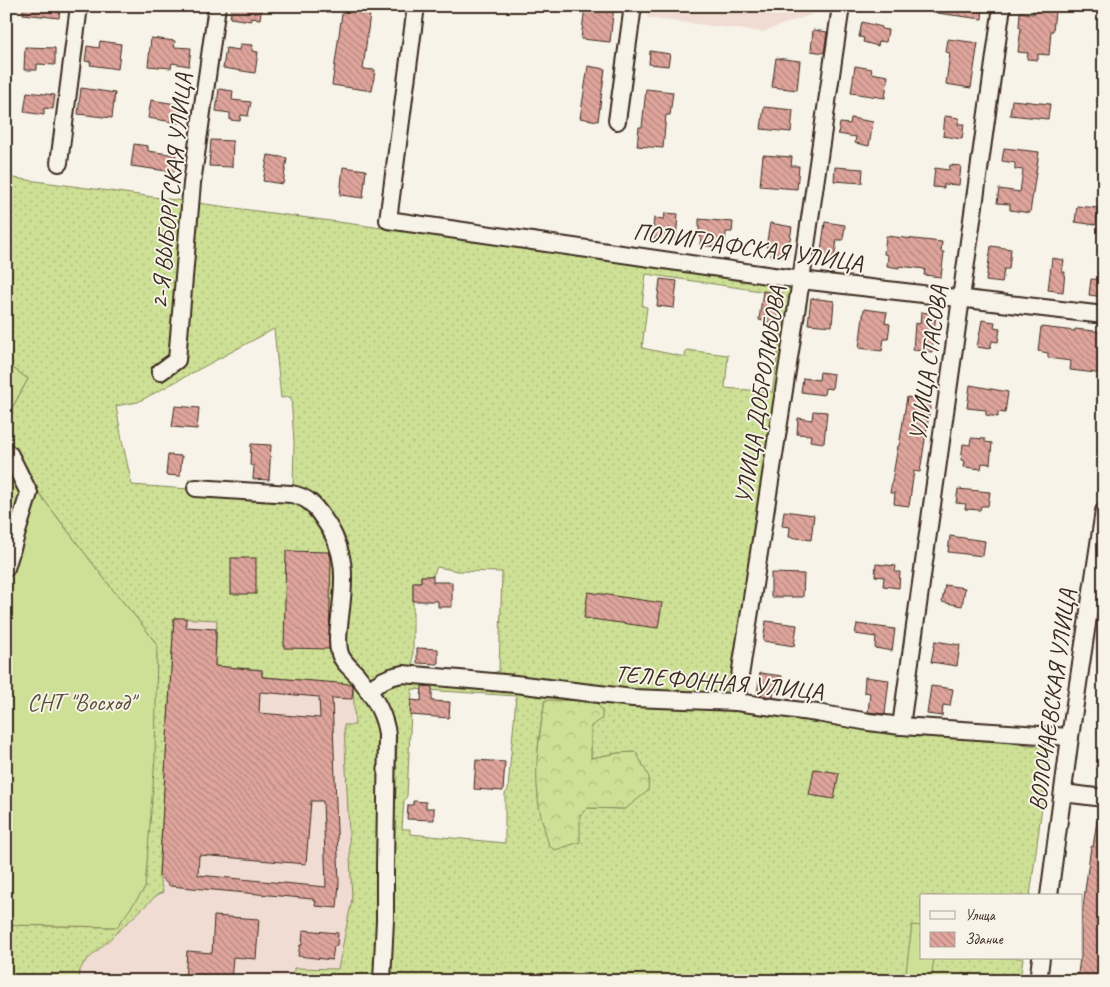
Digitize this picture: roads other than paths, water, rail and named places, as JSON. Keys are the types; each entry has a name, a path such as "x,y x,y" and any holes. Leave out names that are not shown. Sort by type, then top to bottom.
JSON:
{"street":[{"path":"60,163 79,6"},
{"name":"2-Я ВЫБОРГСКАЯ УЛИЦА","path":"160,372 177,360 192,183 217,6"},
{"name":"ПОЛИГРАФСКАЯ УЛИЦА","path":"416,6 388,220 802,280 1104,315"},
{"path":"618,120 633,6"},
{"name":"УЛИЦА ДОБРОЛЮБОВА","path":"736,702 802,280 841,6"},
{"name":"УЛИЦА СТАСОВА","path":"901,726 1002,6"},
{"path":"6,452 10,455 29,494 6,568"},
{"path":"196,488 301,496 314,506 335,536 339,546 342,562 343,590 337,639 339,652 344,662 368,691 384,717 387,735 385,920 382,981"},
{"name":"ВОЛОЧАЕВСКАЯ УЛИЦА","path":"1049,894 1070,737 1098,582 1104,512"},
{"name":"ТЕЛЕФОННАЯ УЛИЦА","path":"368,691 386,678 403,674 515,684 633,698 736,702 901,726 1070,737"},
{"path":"1063,793 1104,798"},
{"path":"1038,981 1041,960"}],"park label":[{"name":"СНТ \"Восход\"","path":"81,702"}]}
